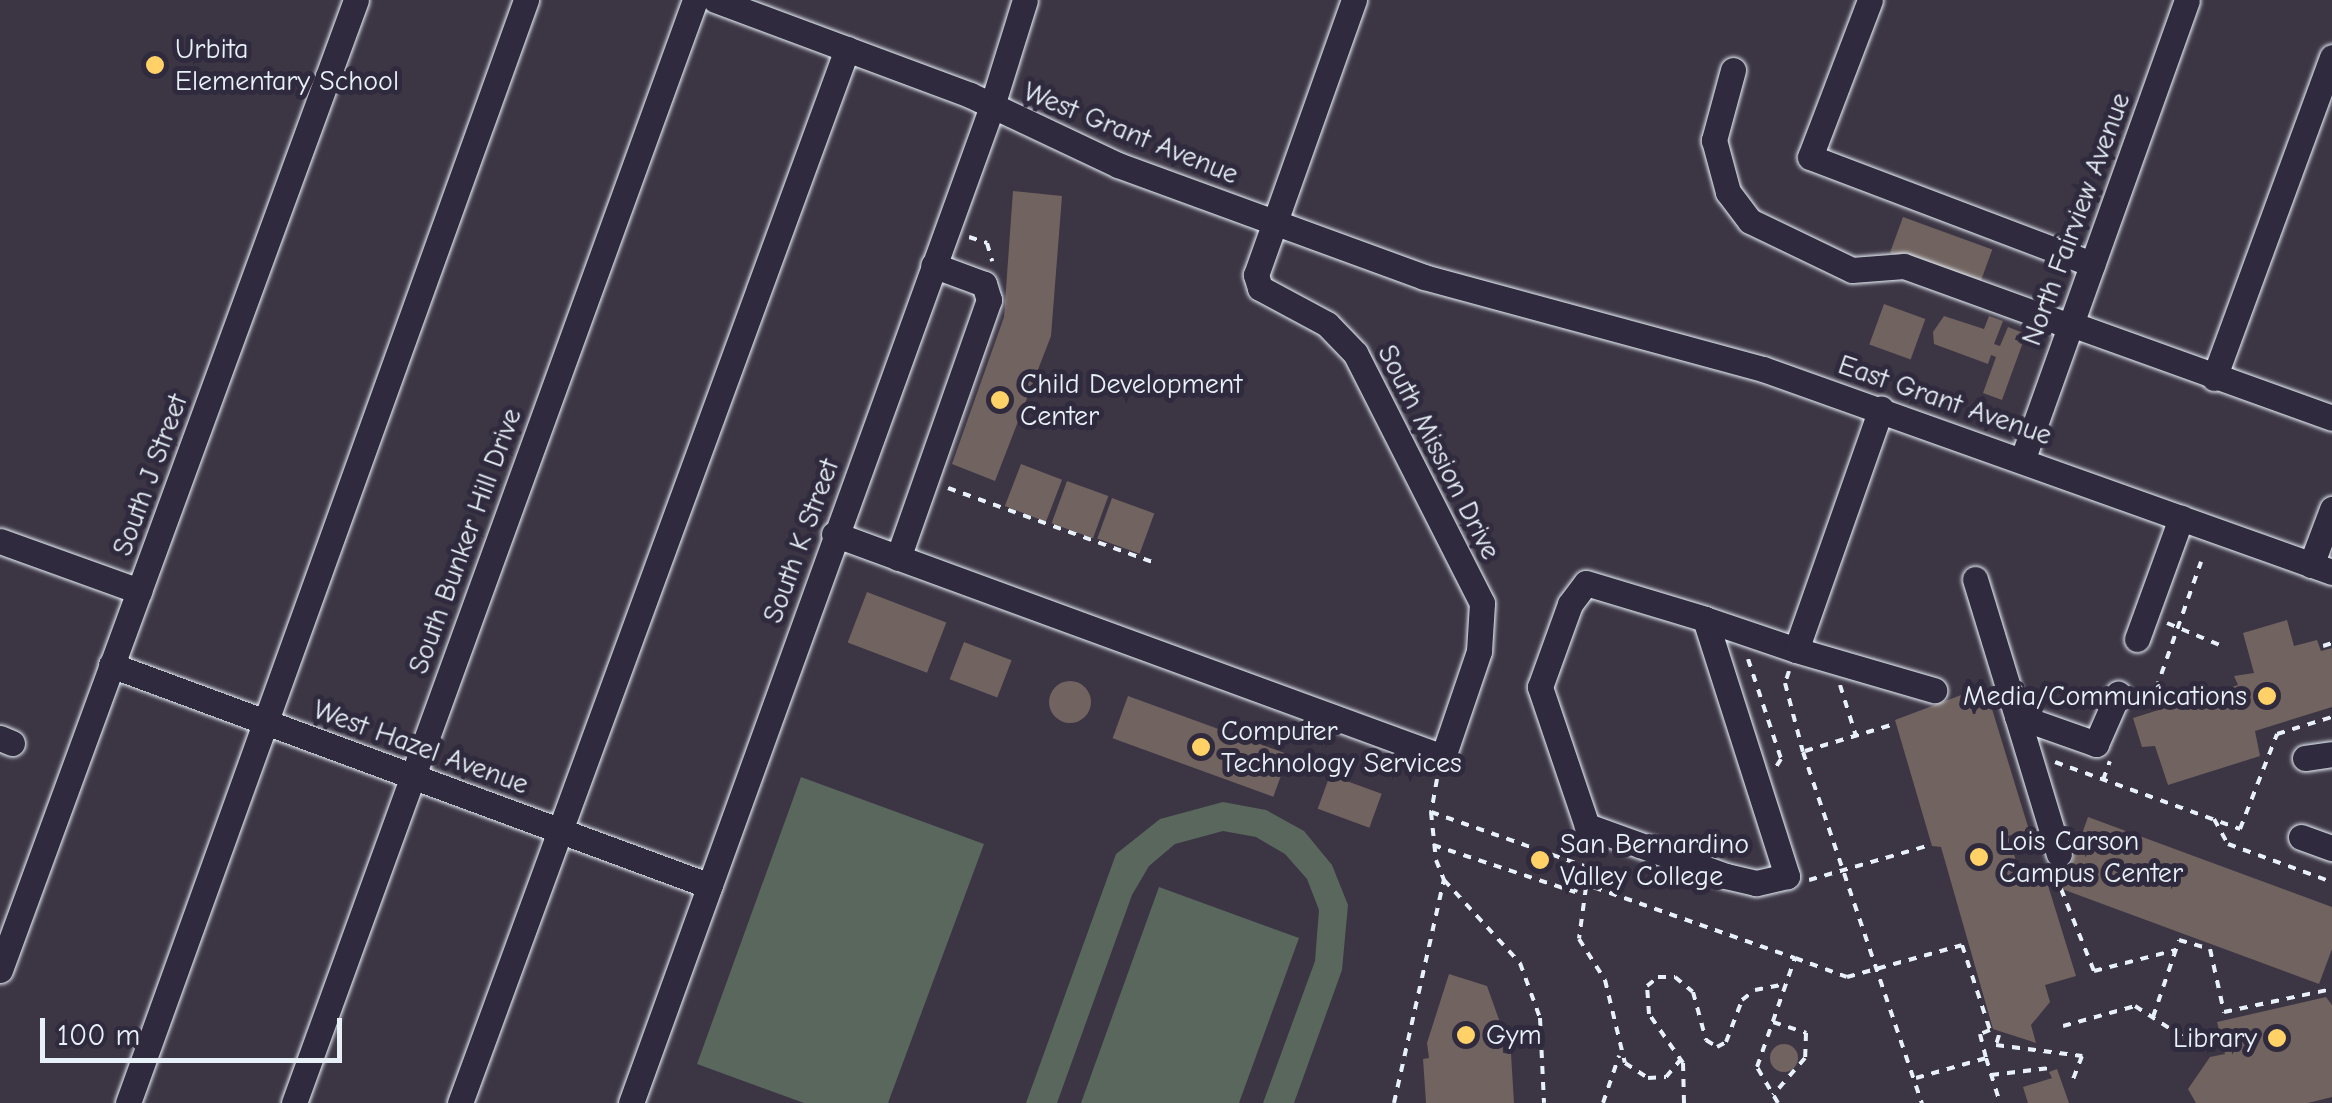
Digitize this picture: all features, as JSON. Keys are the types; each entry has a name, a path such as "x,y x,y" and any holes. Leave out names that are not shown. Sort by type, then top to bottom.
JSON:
{"street":[{"name":"South J Street","path":"0,970 356,0"},
{"path":"128,1103 526,0"},
{"name":"South Bunker Hill Drive","path":"294,1103 694,0"},
{"name":"West Grant Avenue","path":"715,0 970,94 992,109 1118,165 1530,310"},
{"name":"South K Street","path":"631,1103 834,534 992,109 1025,0"},
{"path":"1275,222 1354,0"},
{"path":"1870,0 1810,157 2092,264"},
{"name":"North Fairview Avenue","path":"2023,458 2187,0"},
{"path":"460,1103 847,49"},
{"path":"2214,378 2332,57"},
{"path":"1733,70 1714,140 1728,192 1750,221 1852,270 1904,266 2332,418"},
{"name":"South Mission Drive","path":"1275,222 1257,265 1260,288 1327,324 1355,353 1482,603 1479,651 1443,757"},
{"path":"898,558 990,300 984,284 933,265"},
{"name":"East Grant Avenue","path":"1530,310 1726,358 1881,408 2322,568"},
{"path":"1793,663 1881,408"},
{"path":"2322,568 2332,509"},
{"path":"2137,640 2181,518"},
{"path":"834,534 1443,757"},
{"path":"0,541 139,591"},
{"path":"1976,579 2027,761 2059,854"},
{"path":"1704,619 1787,876 1756,883 1726,876 1586,826 1540,687 1570,604 1586,583 1704,619 1793,663 1934,690"},
{"name":"West Hazel Avenue","path":"111,666 710,886"},
{"path":"2017,716 2096,744 2124,701"},
{"path":"2305,758 2332,754"},
{"path":"2302,837 2332,848"}],"path":[{"path":"969,237 987,244 996,278"},
{"path":"940,484 1155,563"},
{"path":"2124,701 2156,689 2201,562"},
{"path":"2161,621 2222,646"},
{"path":"2324,646 2332,644"},
{"path":"1764,657 1746,654 1782,759 1773,772"},
{"path":"1793,663 1784,682 1803,752 1922,1103"},
{"path":"1824,679 1840,685 1856,736"},
{"path":"2027,761 2048,760 2240,828 2277,734 2332,717"},
{"path":"1803,752 1892,725"},
{"path":"2103,780 2116,743"},
{"path":"1443,757 1431,812 1432,844 1444,880 1520,964 1540,1018 1544,1103"},
{"path":"1431,812 1584,866 1575,892 1432,844"},
{"path":"2214,819 2228,844 2332,882"},
{"path":"1804,864 1810,883 1927,846"},
{"path":"2059,854 2054,874 2064,912 2094,971 2176,950"},
{"path":"1394,1103 1444,880"},
{"path":"1579,882 1847,977 1962,944 1990,1030 1980,1034 2000,1103"},
{"path":"1586,885 1580,939 1605,980 1620,1052 1602,1103"},
{"path":"2153,1017 2180,940 2210,950 2224,1012 2332,988"},
{"path":"1778,1103 1757,1067 1795,958"},
{"path":"1684,1103 1680,1059 1649,1014 1647,986 1658,977 1675,977 1693,992 1706,1040 1717,1047 1726,1042 1742,1000 1755,990 1786,984"},
{"path":"2062,1026 2135,1006 2200,1048"},
{"path":"1773,1022 1806,1034 1805,1058 1774,1095"},
{"path":"2000,1035 1996,1046 2082,1056 2073,1080"},
{"path":"1620,1052 1648,1078 1666,1077 1680,1059"},
{"path":"1914,1078 1986,1058"},
{"path":"1991,1074 2050,1068"}],"green space":[{"path":"801,777 984,844 888,1103 804,1103 697,1064"},
{"path":"1223,802 1266,810 1304,831 1332,865 1348,905 1342,970 1294,1103 1263,1103 1315,961 1319,910 1307,879 1285,854 1256,837 1223,831 1175,844 1149,866 1132,895 1057,1103 1026,1103 1116,854 1160,819"},
{"path":"1159,887 1299,938 1239,1103 1081,1103"}],"building":[{"name":"Child Development Center","path":"1013,191 1062,196 1051,336 995,481 952,464 1004,317"},
{"path":"1903,217 1992,249 1979,285 1890,253"},
{"path":"1884,304 1925,319 1911,359 1869,344"},
{"path":"1944,316 1984,329 1989,316 2003,321 1994,344 2000,346 2008,327 2026,334 2002,400 1983,393 1996,357 1991,355 1988,364 1934,344 1933,332"},
{"path":"1021,464 1062,480 1046,522 1005,506"},
{"path":"1067,481 1108,496 1093,538 1052,523"},
{"path":"1112,498 1154,513 1140,554 1097,538"},
{"path":"867,592 946,622 927,673 848,642"},
{"name":"Media/Communications","path":"2287,620 2294,646 2317,640 2321,651 2332,648 2332,707 2255,731 2260,756 2168,785 2155,746 2142,747 2133,718 2238,685 2234,676 2254,673 2243,633"},
{"path":"964,642 1012,660 997,698 950,679"},
{"path":"1070,681 1085,687 1091,702 1085,717 1070,723 1055,717 1049,702 1055,687"},
{"name":"Lois Carson Campus Center","path":"1985,686 2029,830 2008,836 2020,873 2042,866 2076,976 2045,985 2050,1002 2031,1025 2036,1043 1993,1029 1941,847 1932,846 1895,720"},
{"name":"Computer Technology Services","path":"1128,696 1289,754 1273,797 1113,738"},
{"path":"1330,775 1382,794 1369,828 1318,809"},
{"path":"2088,817 2332,907 2332,949 2319,984 2062,889"},
{"name":"Gym","path":"1449,974 1487,986 1502,1028 1503,1053 1511,1054 1514,1103 1426,1103 1423,1059 1429,1058 1427,1043"},
{"name":"Library","path":"2326,997 2332,1005 2332,1097 2308,1103 2196,1103 2188,1089 2210,1057 2225,1054 2217,1022"},
{"path":"1784,1044 1794,1048 1798,1058 1794,1068 1784,1072 1774,1068 1770,1058 1774,1048"},
{"path":"2057,1069 2069,1103 2028,1103 2023,1087 2052,1078 2049,1072"}],"place":[{"name":"Urbita Elementary School","path":"155,65"},
{"name":"Child Development Center","path":"1000,400"},
{"name":"Media/Communications","path":"2267,696"},
{"name":"Computer Technology Services","path":"1201,747"},
{"name":"Lois Carson Campus Center","path":"1979,857"},
{"name":"San Bernardino Valley College","path":"1540,860"},
{"name":"Gym","path":"1466,1035"},
{"name":"Library","path":"2277,1038"}]}
